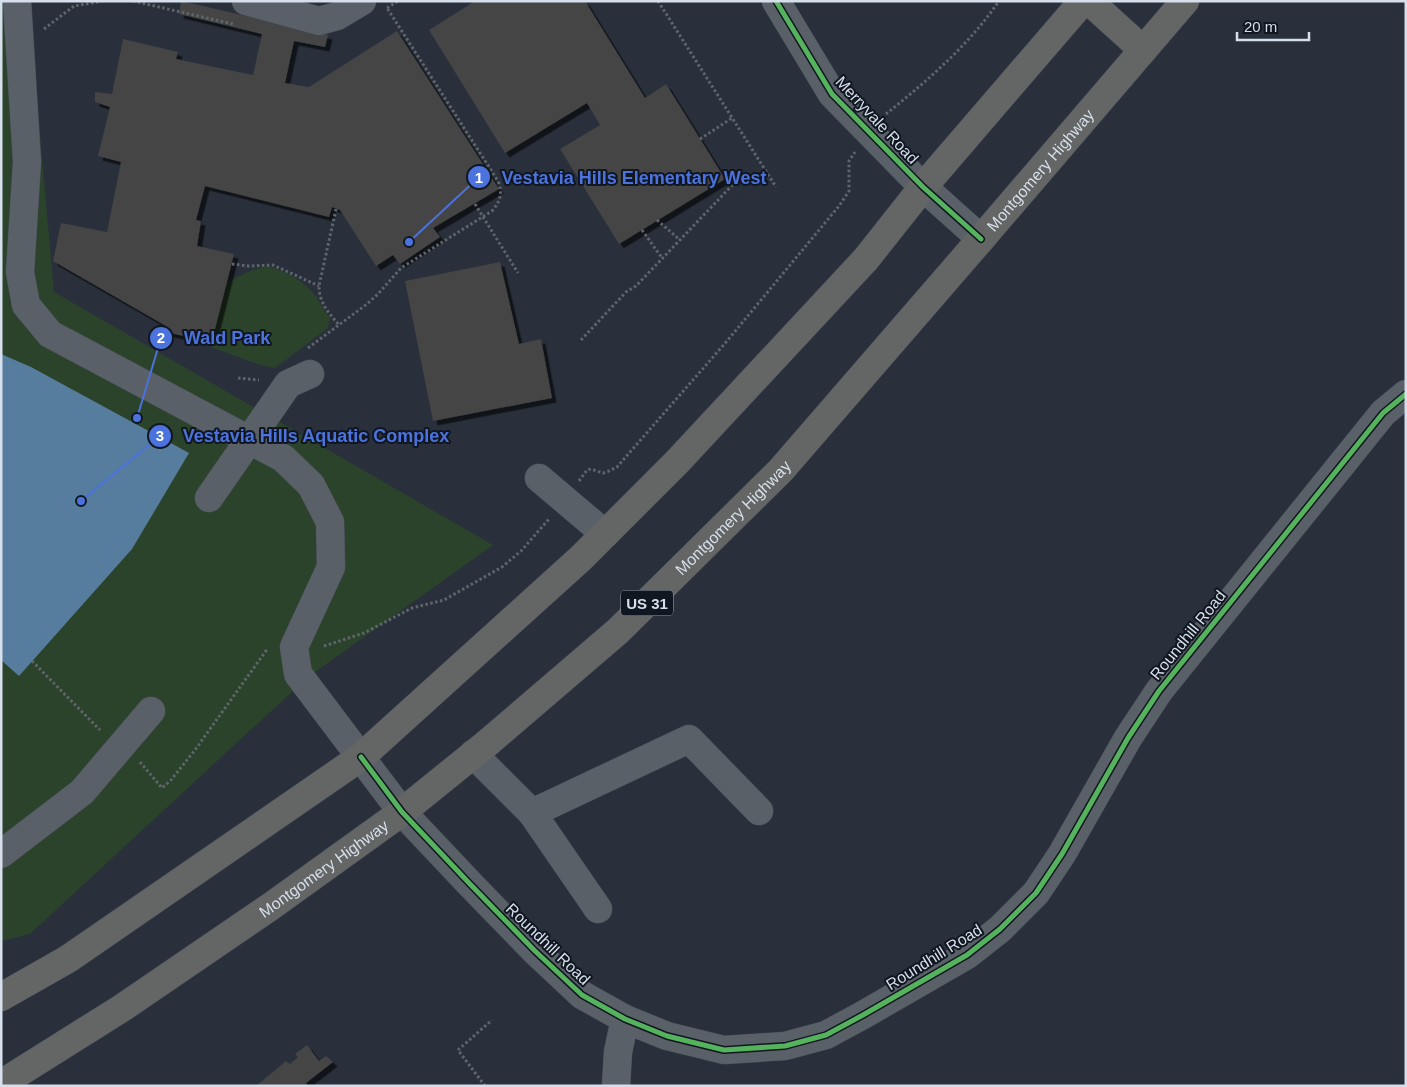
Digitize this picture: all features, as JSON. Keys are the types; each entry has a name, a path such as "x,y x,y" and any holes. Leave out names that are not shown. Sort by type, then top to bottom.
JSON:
{"main road":[{"path":"1,997 68,959 361,758 581,558 677,462 866,259 923,187 1083,1"},
{"path":"1089,1 1143,50"},
{"name":"Montgomery Highway","path":"1,1084 115,1014 270,907 402,812 618,631 781,470 1184,1"}],"street":[{"name":"Roundhill Road","path":"18,1 27,162 20,272 26,305 50,334 283,458 311,485 330,522 331,567 294,648 298,674 402,812 522,938 582,995 626,1019 667,1036 724,1050 785,1046 826,1034 863,1015 967,954 1000,929 1036,893 1062,854 1128,738 1159,691 1383,413 1406,394"},
{"path":"246,1 319,21 375,5"},
{"name":"Merryvale Road","path":"776,1 832,94 923,187 981,239"},
{"path":"209,498 288,384 309,361"},
{"path":"538,478 605,534"},
{"path":"1,854 82,792 151,711"},
{"path":"532,813 689,739 759,811"},
{"path":"473,754 532,813 598,909"},
{"path":"616,1086 618,1052 626,1019"}],"path":[{"path":"20,49 74,6 103,1"},
{"path":"658,1 776,187"},
{"path":"309,361 340,325 378,294 400,268 492,211 497,205 501,189 498,181 375,5"},
{"path":"700,138 732,118"},
{"path":"581,340 626,292 636,286 741,176"},
{"path":"474,204 518,272"},
{"path":"336,209 319,286 319,296 340,325"},
{"path":"657,220 680,240"},
{"path":"642,230 662,258"},
{"path":"232,264 249,266 273,265 319,286"},
{"path":"238,378 260,380 267,378"},
{"path":"485,1086 458,1050 492,1020"}],"green space":[{"path":"1,1 28,1 54,292 493,545 308,677 30,934 1,941"},
{"path":"267,266 288,274 301,282 317,298 330,318 328,328 275,368 260,365 211,347 227,282 252,270"}],"water":[{"path":"1,354 31,367 189,453 132,549 19,676 1,660"}],"building":[{"path":"181,1 328,35 325,47 294,41 285,83 309,87 397,31 499,189 433,228 440,237 400,264 393,255 376,266 340,210 332,207 329,217 205,186 196,220 201,221 197,246 234,254 213,337 208,335 207,341 165,332 166,326 53,261 61,223 107,232 121,162 98,156 110,107 95,102 95,92 112,94 123,39 178,52 176,59 253,75 262,34 179,14"},
{"path":"475,1 585,1 645,98 666,84 725,179 619,244 560,149 600,125 587,103 505,153 429,30"},
{"path":"500,262 519,344 541,339 552,398 433,421 405,281"},
{"path":"307,1045 319,1061 326,1056 333,1062 306,1083 308,1086 256,1086 286,1061 290,1064 298,1057 295,1054"}],"cycle path":[{"path":"776,1 832,94 923,187 981,239"},
{"path":"361,757 402,812 535,951 582,995 625,1019 667,1036 724,1050 785,1046 826,1035 967,955 1000,929 1036,893 1062,854 1128,738 1159,691 1383,413 1406,394"}],"place":[{"name":"Vestavia Hills Elementary West","path":"409,242"},
{"name":"Wald Park","path":"137,418"},
{"name":"Vestavia Hills Aquatic Complex","path":"81,501"}]}
